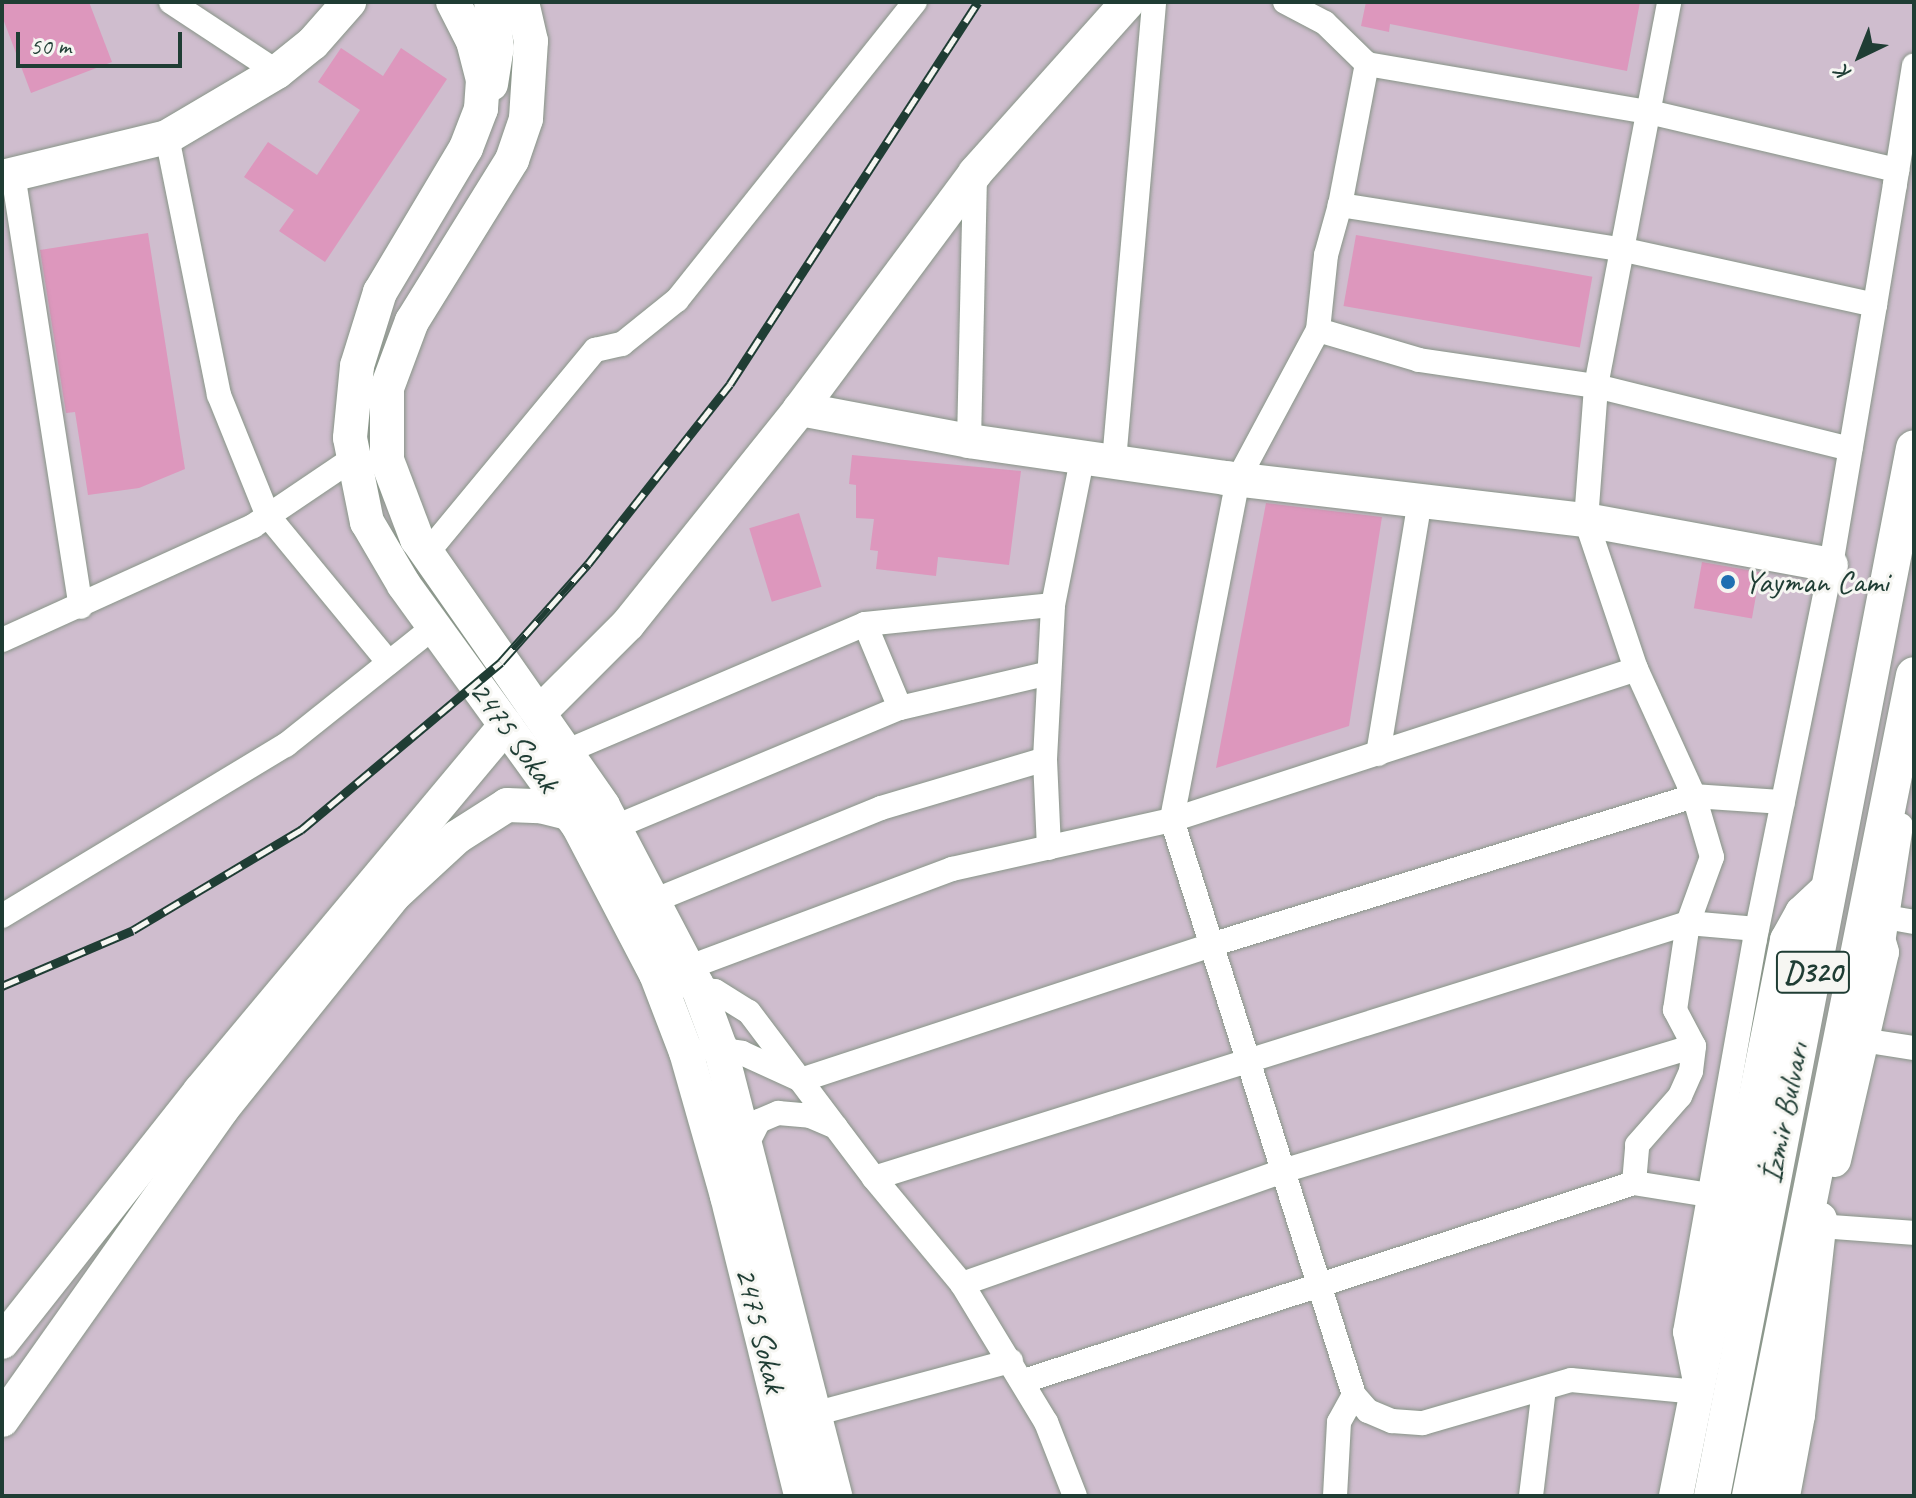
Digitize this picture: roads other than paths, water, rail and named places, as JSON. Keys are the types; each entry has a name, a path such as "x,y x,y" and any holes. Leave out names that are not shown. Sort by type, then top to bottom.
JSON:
{"main road":[{"path":"7,176 167,137 277,72 313,43 349,2"},
{"name":"2475 Sokak","path":"453,2 473,41 483,80 481,109 466,148 380,292 357,366 350,438 367,522 434,627 571,814 627,914 683,983 720,1047 835,1496"},
{"path":"481,109 497,48 491,2"},
{"name":"2475 Sokak","path":"522,2 531,76 517,147 478,219 412,321 387,388 387,460 427,553 615,827 653,901 683,983 686,1052 801,1496"},
{"path":"539,713 628,624 800,409 975,173 1128,2"},
{"path":"800,409 969,441 1238,479 1586,520 1831,565"},
{"name":"İzmir Bulvarı","path":"1712,1496 1914,448"},
{"name":"İzmir Bulvarı","path":"1750,1496 1877,911 1914,675"},
{"path":"2,1342 200,1091 506,725"},
{"path":"2,1420 222,1109 393,896 457,837 507,805 540,806 571,814"},
{"path":"1676,1496 1787,940 1802,913 1829,888"},
{"path":"1783,1496 1798,1415 1819,1226 1882,952 1877,911"}],"street":[{"path":"171,2 277,72"},
{"path":"427,553 595,350 622,344 677,300 915,2"},
{"path":"1049,848 1045,759 1053,605 1099,458 1154,2"},
{"path":"1285,2 1325,23 1367,64 1649,112 1897,170"},
{"path":"1634,1183 1637,1145 1680,1096 1694,1046 1675,1010 1688,923 1712,857 1694,796 1636,669 1586,520 1596,386 1625,250 1669,2"},
{"path":"1367,64 1340,205 1326,255 1318,330 1238,479 1172,820 1324,1286 1354,1395 1368,1411 1392,1421 1423,1423 1571,1380 1697,1392 1685,1332 1757,929 1831,565 1914,66"},
{"path":"167,137 219,395 268,516 389,663"},
{"path":"969,441 975,173"},
{"path":"7,176 81,607"},
{"path":"1340,205 1625,250 1875,305"},
{"path":"1318,330 1419,360 1596,386 1850,449"},
{"path":"2,640 81,607 268,516 354,458"},
{"path":"1378,754 1420,500"},
{"path":"565,752 865,624 1053,605"},
{"path":"865,624 900,708"},
{"path":"2,916 286,745 434,627"},
{"path":"683,983 952,869 1172,820 1636,669"},
{"path":"615,827 900,708 1049,673"},
{"path":"1914,756 1911,780 1877,911 1914,922"},
{"path":"653,901 881,808 1045,759"},
{"path":"686,1052 720,1047 801,1080 1214,944 1694,796 1783,802"},
{"path":"874,1178 1688,923 1757,929"},
{"path":"683,983 749,1012 874,1178 962,1284 1018,1371 1075,1496"},
{"path":"1862,1040 1914,1048"},
{"path":"962,1284 1286,1170 1694,1046"},
{"path":"746,1146 759,1121 778,1113 810,1116 836,1127"},
{"path":"814,1414 1018,1371 1324,1286 1634,1183 1709,1195"},
{"path":"1819,1226 1914,1233"},
{"path":"1531,1496 1544,1389"},
{"path":"1335,1496 1339,1422 1354,1395"}],"railway":[{"path":"2,986 133,930 301,830 501,662 588,564 730,384 978,2"}],"place":[{"name":"Yayman Cami","path":"1728,582"}]}
